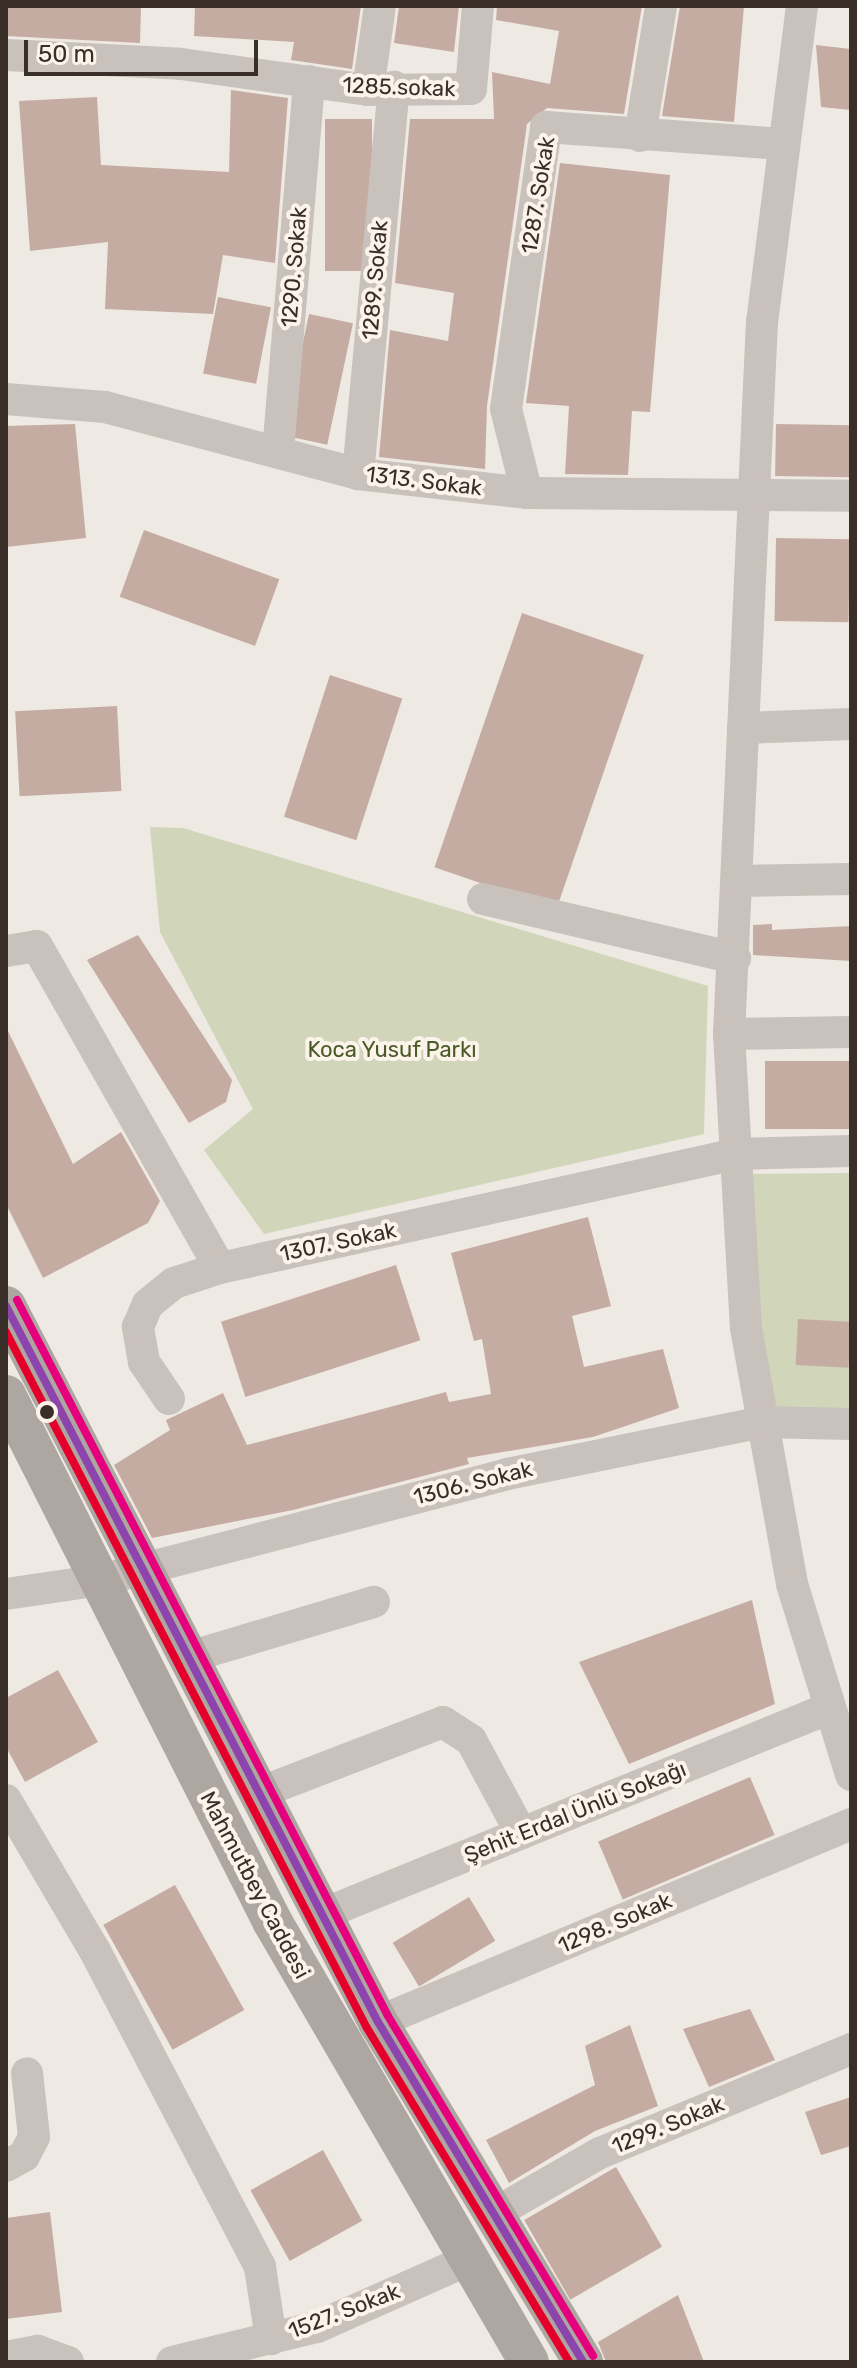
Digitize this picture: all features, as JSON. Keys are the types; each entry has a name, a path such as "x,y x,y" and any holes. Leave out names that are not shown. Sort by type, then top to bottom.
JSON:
{"main road":[{"name":"Mahmutbey Caddesi","path":"6,1306 378,2022 583,2362"},
{"name":"Mahmutbey Caddesi","path":"6,1395 272,1921 466,2261 529,2362"}],"street":[{"name":"1289. Sokak","path":"358,474 381,89 380,6"},
{"name":"1285.sokak","path":"6,55 181,64 381,89 471,89 478,6"},
{"path":"640,136 661,6"},
{"path":"802,6 782,144 762,321 752,498 740,881 729,1034 746,1328 792,1584 827,1709 851,1775"},
{"name":"1290. Sokak","path":"278,452 309,81"},
{"name":"1287. Sokak","path":"527,493 506,409 546,127 782,144"},
{"name":"1313. Sokak","path":"6,399 105,407 358,474 527,493 752,498 851,496"},
{"path":"743,728 851,724"},
{"path":"740,881 851,879"},
{"path":"483,899 735,958"},
{"path":"6,951 37,946 220,1268"},
{"path":"729,1034 851,1032"},
{"name":"1307. Sokak","path":"169,1399 144,1362 138,1327 148,1304 174,1283 220,1268 736,1154 851,1151"},
{"name":"1306. Sokak","path":"6,1594 101,1580 507,1474 762,1422 851,1424"},
{"path":"189,1657 374,1602"},
{"name":"Şehit Erdal Ünlü Sokağı","path":"323,1914 827,1709"},
{"path":"259,1793 443,1722 471,1740 521,1833"},
{"path":"6,1800 95,1951 260,2267 271,2339"},
{"name":"1298. Sokak","path":"378,2022 851,1824"},
{"name":"1299. Sokak","path":"492,2215 600,2153 851,2049"},
{"path":"6,2166 24,2156 34,2137 27,2073"},
{"name":"1527. Sokak","path":"172,2362 317,2327 466,2261"},
{"path":"6,2357 38,2351 68,2362"}],"green space":[{"name":"Koca Yusuf Parkı","path":"150,827 183,828 708,986 704,1134 264,1234 204,1150 253,1109 160,932"},
{"path":"851,1173 851,1413 765,1410 742,1174"}],"building":[{"path":"6,6 141,6 140,43 6,36"},
{"path":"195,6 361,6 352,69 291,60 294,42 194,36"},
{"path":"399,6 459,6 454,52 394,43"},
{"path":"497,6 642,6 624,114 547,108 527,124 487,406 485,469 379,457 390,330 448,341 454,293 395,283 410,119 494,119 492,72 550,84 559,31 496,20"},
{"path":"680,6 744,6 734,122 662,116"},
{"path":"816,45 851,49 851,110 821,107"},
{"path":"231,90 288,98 275,263 223,255 213,314 105,309 108,242 30,251 19,101 97,97 101,165 229,172"},
{"path":"325,119 372,119 372,271 325,271"},
{"path":"560,163 670,175 650,412 632,411 628,475 565,474 569,406 526,403"},
{"path":"218,297 271,307 256,384 203,374"},
{"path":"309,314 353,323 327,445 283,435"},
{"path":"75,424 86,538 6,547 6,426"},
{"path":"776,424 851,425 850,477 775,476"},
{"path":"144,530 279,579 255,646 120,597"},
{"path":"776,538 850,539 849,622 775,621"},
{"path":"522,613 644,655 556,909 434,867"},
{"path":"330,675 402,698 356,840 284,817"},
{"path":"117,706 121,791 20,796 15,711"},
{"path":"772,924 772,930 851,926 851,961 753,955 753,925"},
{"path":"138,935 232,1080 226,1102 189,1123 87,960"},
{"path":"6,1027 73,1164 121,1132 160,1201 148,1223 43,1278 6,1204"},
{"path":"765,1061 851,1061 851,1129 765,1129"},
{"path":"588,1217 611,1306 572,1316 584,1367 663,1349 679,1408 593,1437 467,1458 469,1464 293,1510 152,1538 114,1465 170,1430 166,1420 223,1393 247,1445 446,1392 449,1402 491,1394 482,1339 474,1341 451,1253"},
{"path":"396,1265 420,1340 245,1397 221,1322"},
{"path":"798,1319 851,1322 849,1368 796,1365"},
{"path":"752,1600 775,1704 629,1764 579,1662"},
{"path":"58,1670 98,1742 25,1782 6,1747 6,1698"},
{"path":"750,1777 775,1835 623,1899 598,1841"},
{"path":"175,1885 244,2010 173,2050 103,1925"},
{"path":"469,1897 495,1941 419,1987 393,1943"},
{"path":"750,2009 775,2060 709,2087 683,2029"},
{"path":"630,2025 658,2106 595,2131 509,2183 486,2140 595,2085 585,2046"},
{"path":"851,2097 851,2146 821,2155 805,2112"},
{"path":"323,2150 362,2221 290,2261 250,2190"},
{"path":"616,2167 662,2247 570,2300 524,2220"},
{"path":"50,2212 62,2312 6,2319 6,2218"},
{"path":"678,2295 704,2362 606,2362 598,2342"}],"transit line":[{"path":"17,1300 388,2016 593,2356"},
{"path":"6,1306 378,2022 583,2362"},
{"path":"6,1332 367,2028 569,2362"}]}
